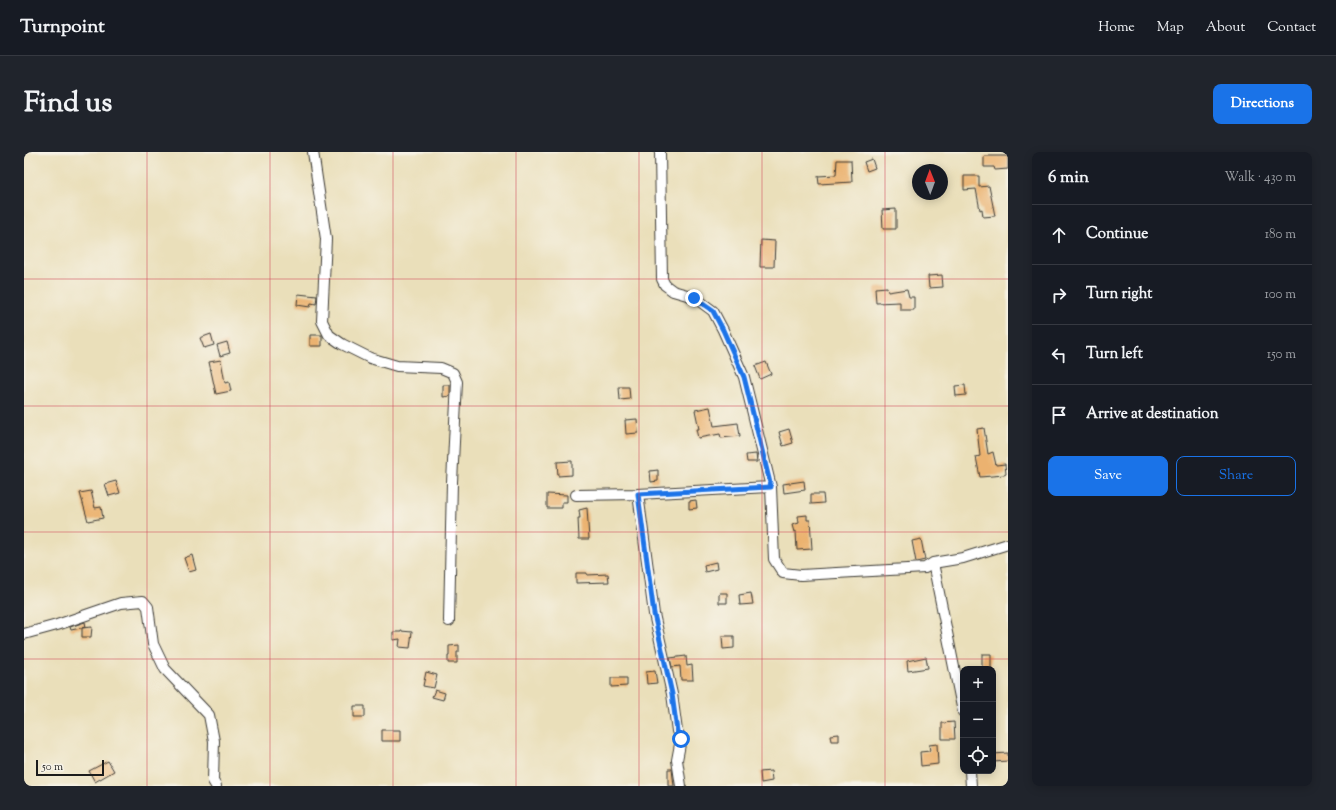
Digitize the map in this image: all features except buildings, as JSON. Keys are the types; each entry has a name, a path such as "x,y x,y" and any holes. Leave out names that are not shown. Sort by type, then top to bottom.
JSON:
{"street":[{"path":"313,152 326,239 322,321 330,335 342,344 370,358 396,366 441,368 452,373 457,382 452,482 449,621"},
{"path":"660,152 662,279 665,285 673,291 694,298 713,311 744,377 771,487 774,559 783,573 801,575 924,568 933,563 963,558 1008,544"},
{"path":"576,495 638,494 771,487"},
{"path":"638,494 654,614 672,694 677,731 681,739 677,760 681,786"},
{"path":"933,563 961,702"},
{"path":"24,634 121,604 143,601 148,608 153,644 165,669 209,715 214,741 213,781 216,786"},
{"path":"970,774 971,786"}],"route":[{"path":"681,739 677,731 672,694 654,614 638,494 771,487 744,377 713,311 694,298"}]}
